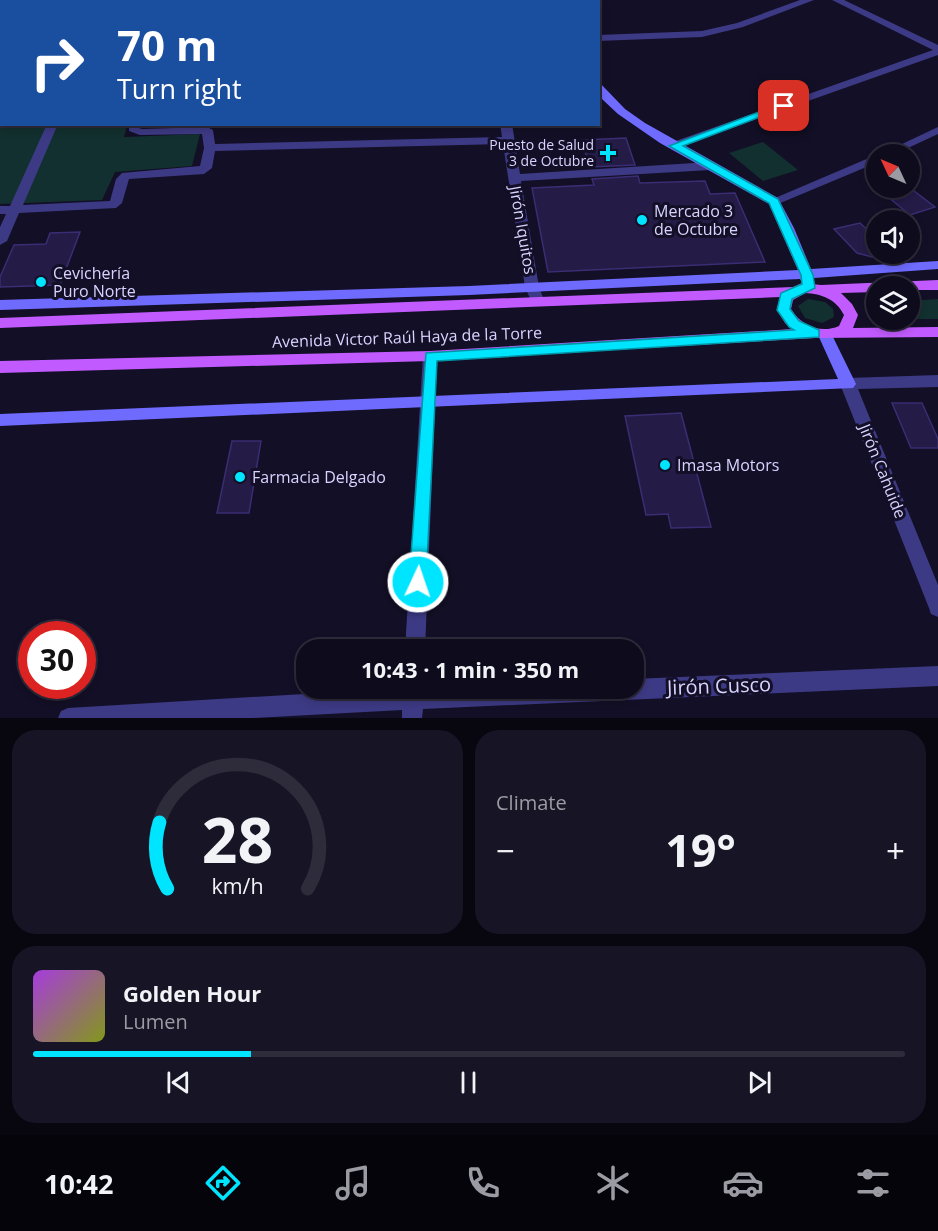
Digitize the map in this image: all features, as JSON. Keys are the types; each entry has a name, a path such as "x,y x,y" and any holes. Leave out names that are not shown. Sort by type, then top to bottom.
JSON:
{"main road":[{"path":"811,284 840,298 851,315 850,322 825,334 794,324 787,318 783,303 792,292 811,284 866,287"},
{"path":"920,285 938,285"},
{"name":"Avenida Victor Raúl Haya de la Torre","path":"0,323 534,294 792,292"},
{"name":"Avenida Victor Raúl Haya de la Torre","path":"0,367 430,356 825,334 938,332"}],"street":[{"path":"600,38 702,34 740,25 809,0"},
{"path":"837,0 938,50"},
{"path":"674,146 938,50"},
{"path":"600,89 616,106 674,146 774,201 811,284"},
{"path":"0,241 52,126"},
{"path":"0,210 112,205 116,203 122,179 126,176 204,170 210,148 207,130 140,132 133,129 134,126"},
{"name":"Jirón Iquitos","path":"506,126 534,294"},
{"path":"914,143 938,130"},
{"path":"914,143 938,140"},
{"path":"210,148 509,141"},
{"path":"774,201 866,163"},
{"path":"514,178 710,166"},
{"path":"0,305 534,294 811,284 938,265"},
{"name":"Jirón Cahuide","path":"825,334 848,384 938,608"},
{"path":"415,639 430,356"},
{"path":"0,420 938,381"},
{"name":"Jirón Cusco","path":"68,718 938,676"}],"green space":[{"path":"0,126 127,126 124,137 200,134 192,166 115,172 102,200 0,204"},
{"path":"763,142 798,170 763,181 729,153"},
{"path":"808,299 825,302 833,309 834,317 822,323 805,318 798,306"},
{"path":"938,299 938,319 920,319 920,300"}],"building":[{"name":"Puesto de Salud 3 de Octubre","path":"626,138 635,165 589,167 582,140"},
{"name":"Mercado 3 de Octubre","path":"638,176 640,183 705,181 710,194 735,193 765,262 548,272 532,188 594,185 592,179"},
{"path":"920,195 935,207 920,212 904,210 889,198 920,198"},
{"path":"860,223 866,229 866,255 857,253 834,229"},
{"path":"80,232 60,285 0,287 0,277 14,245 46,244 50,233"},
{"path":"892,403 922,403 938,439 938,448 911,448"},
{"name":"Imasa Motors","path":"681,413 711,527 671,528 668,514 646,515 625,416"},
{"name":"Farmacia Delgado","path":"232,441 261,441 249,513 217,513"}],"place":[{"name":"Puesto de Salud 3 de Octubre","path":"608,153"},
{"name":"Mercado 3 de Octubre","path":"642,220"},
{"name":"Cevichería Puro Norte","path":"41,282"},
{"name":"Imasa Motors","path":"665,465"},
{"name":"Farmacia Delgado","path":"240,477"}],"route":[{"path":"418,582 430,356 814,333 794,324 783,310 786,297 792,292 808,288 807,275 774,201 674,146 784,106"}]}
